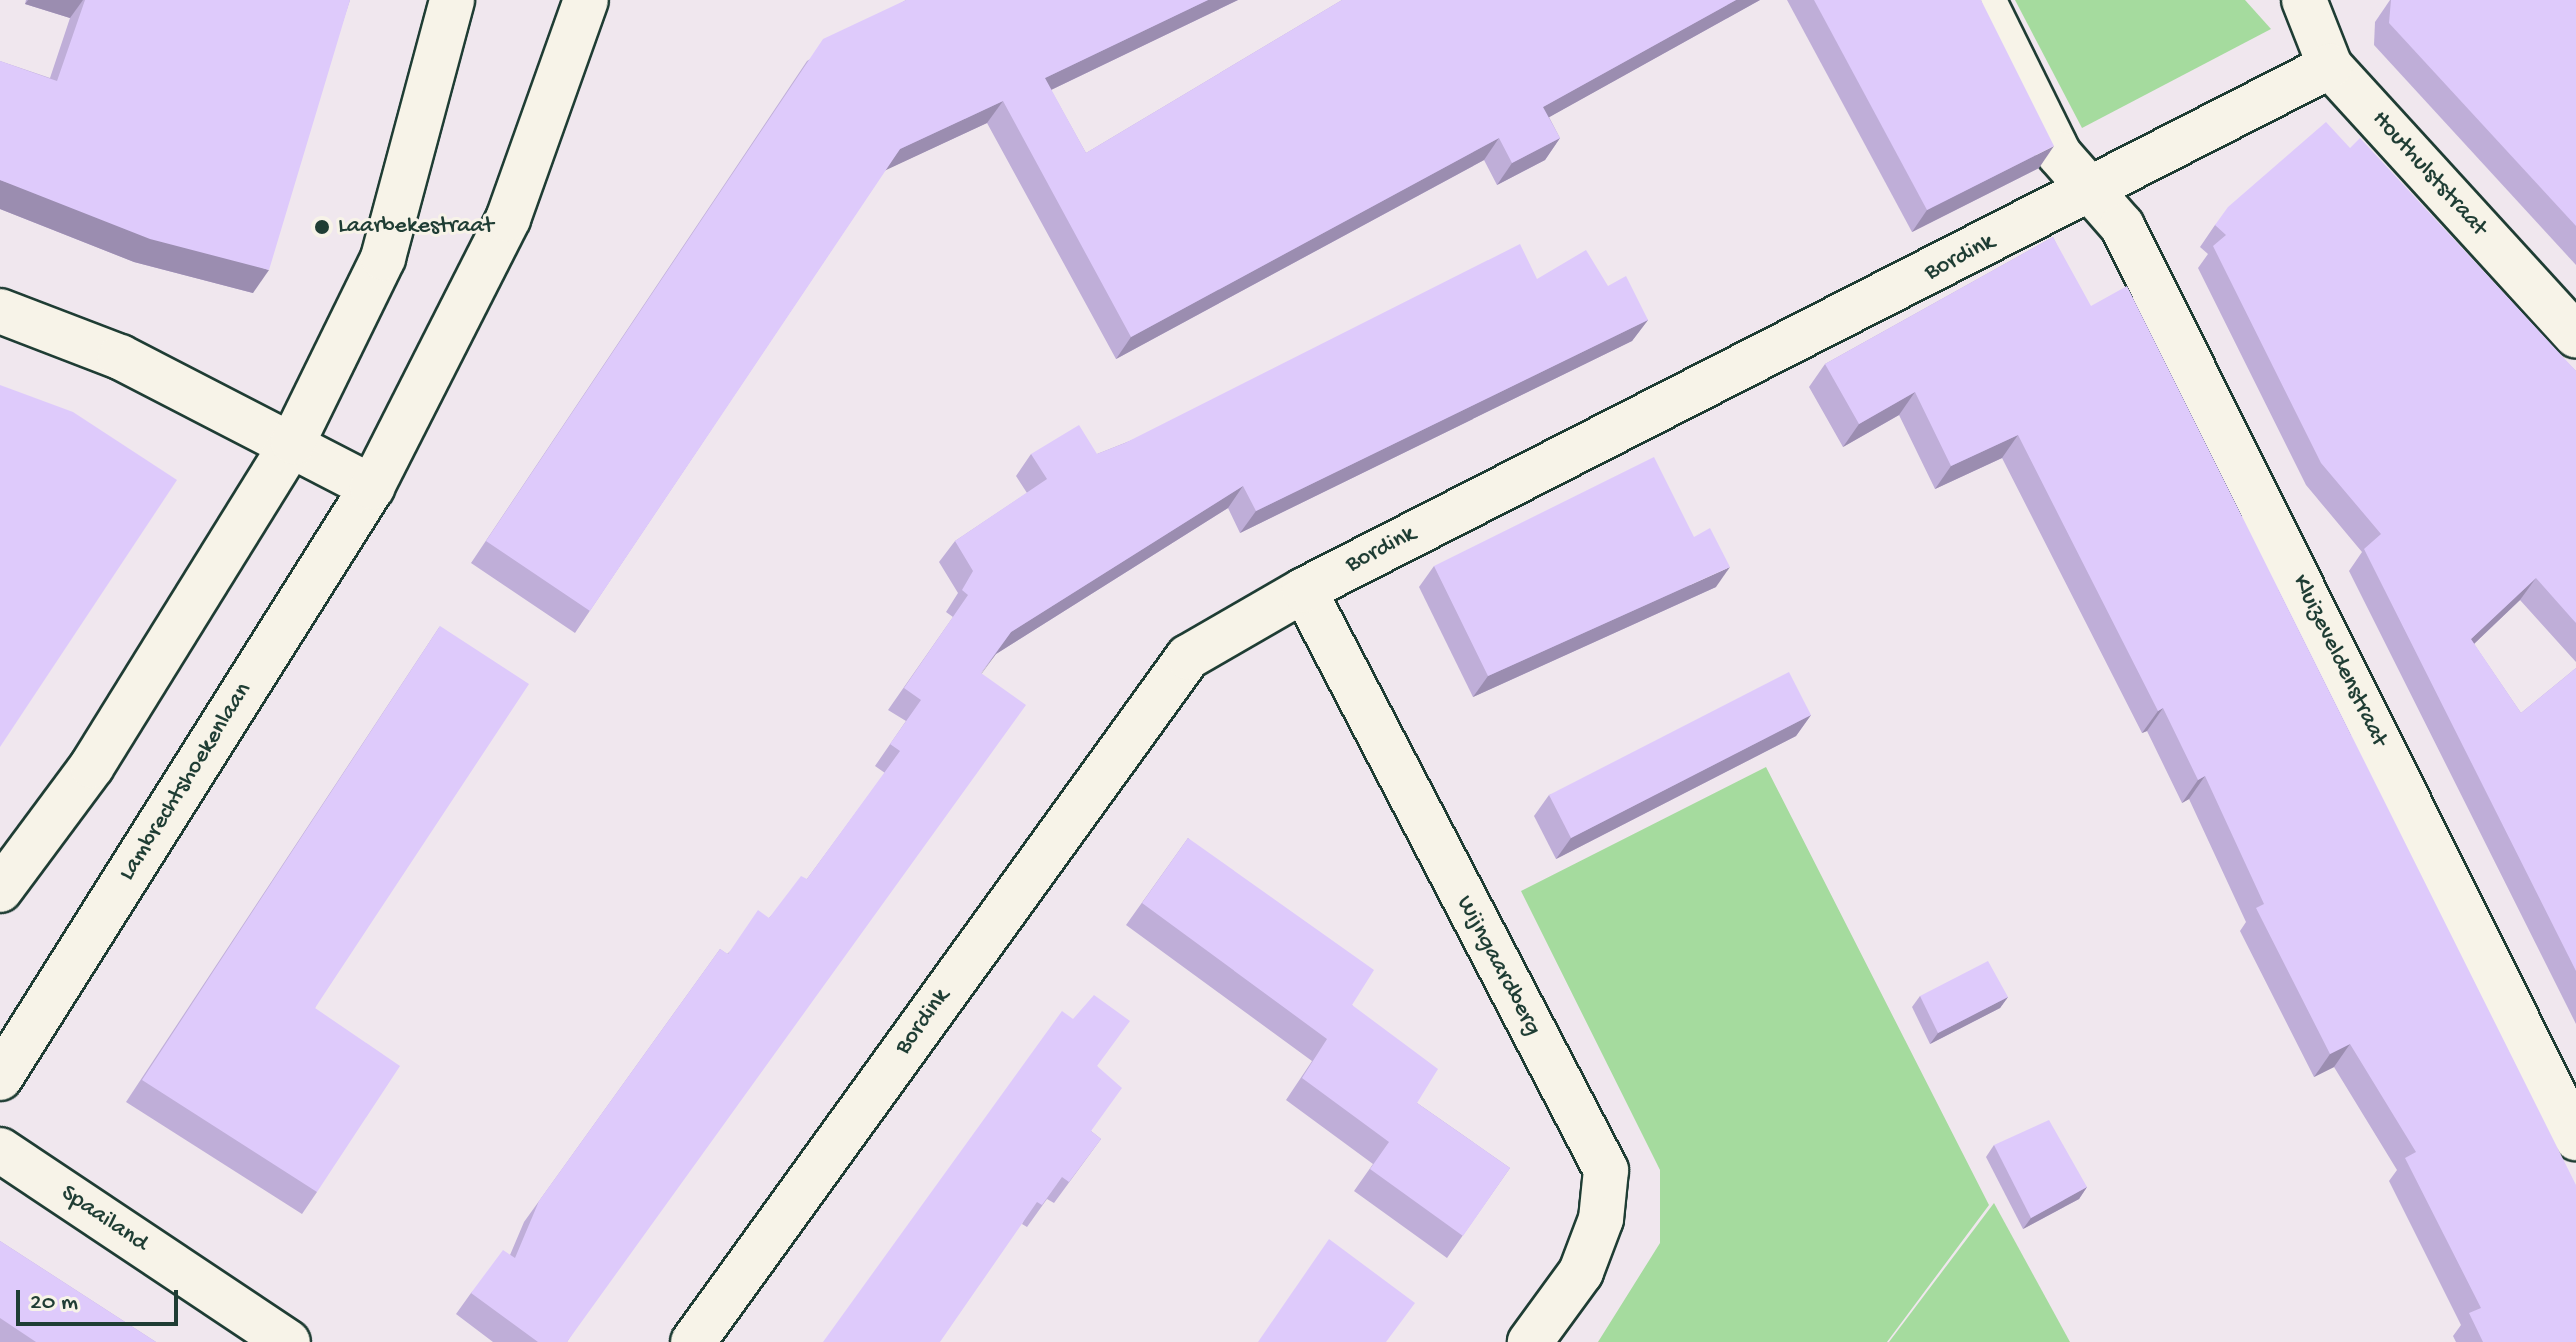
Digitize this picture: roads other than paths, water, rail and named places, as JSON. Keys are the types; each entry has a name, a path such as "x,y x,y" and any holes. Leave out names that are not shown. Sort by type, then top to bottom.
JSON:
{"street":[{"path":"0,890 92,766 293,442 383,258 452,0"},
{"name":"Lambrechtshoekenlaan","path":"0,1078 372,487 508,219 586,0"},
{"path":"1983,0 2059,154 2092,191"},
{"name":"Houthulststraat","path":"2312,3 2330,66 2576,335"},
{"name":"Bordink","path":"693,1342 1188,657 1304,590 2092,191 2330,66"},
{"name":"Kluizeveldenstraat","path":"2092,191 2122,226 2576,1138"},
{"path":"0,311 120,357 293,442 372,487"},
{"name":"Wijngaardberg","path":"1304,590 1606,1170 1601,1219 1581,1272 1530,1342"},
{"name":"Spaailand","path":"0,1150 288,1342"}],"place":[{"name":"Laarbekestraat","path":"322,227"}]}
